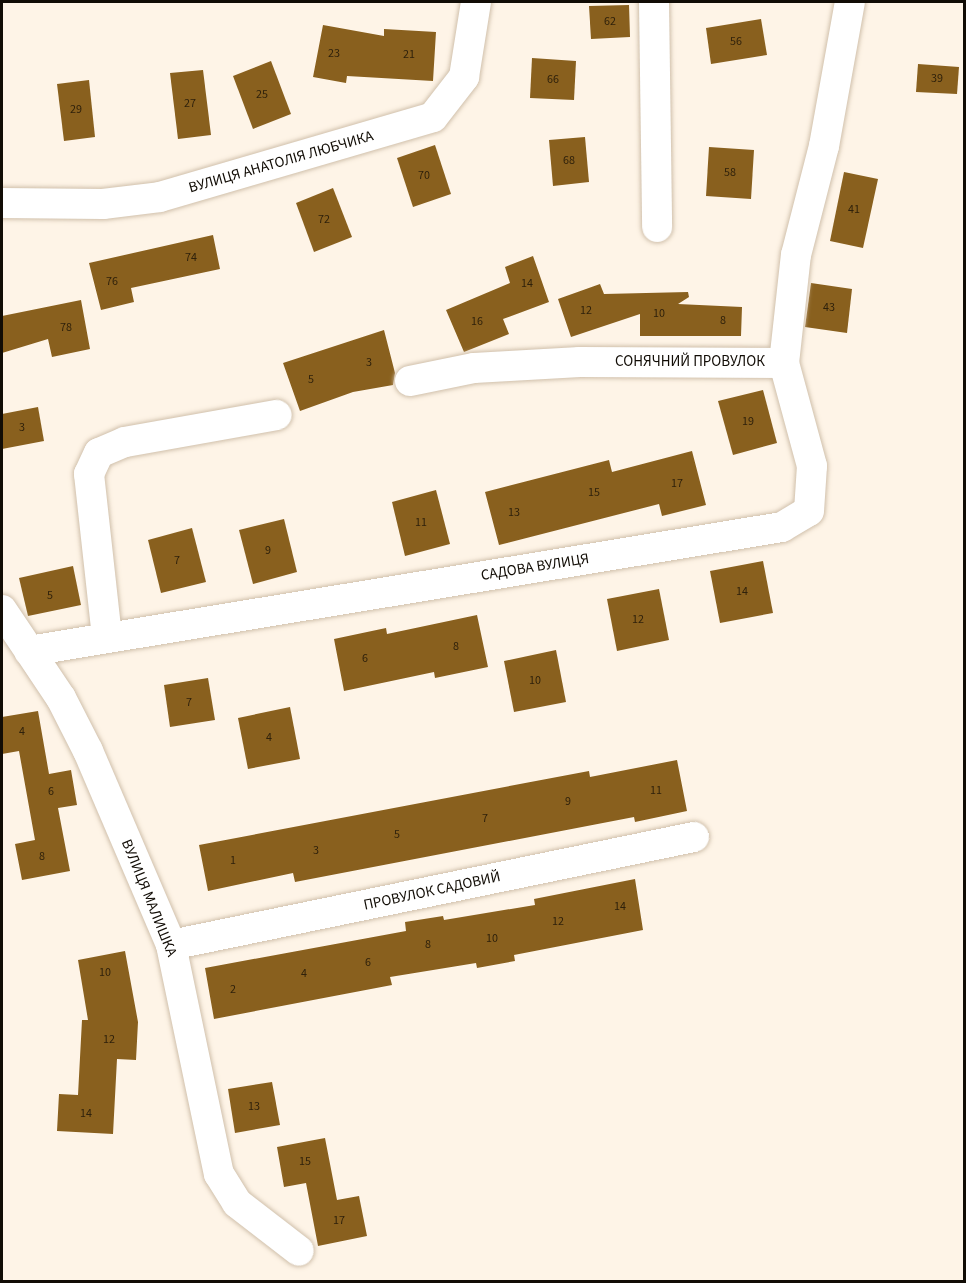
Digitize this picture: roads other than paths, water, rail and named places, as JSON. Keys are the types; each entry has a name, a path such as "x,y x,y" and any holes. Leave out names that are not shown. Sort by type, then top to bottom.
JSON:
{"street":[{"name":"ВУЛИЦЯ АНАТОЛІЯ ЛЮБЧИКА","path":"2,203 103,204 160,197 433,117 464,77 476,2"},
{"path":"654,2 657,227"},
{"name":"СОНЯЧНИЙ ПРОВУЛОК","path":"410,381 474,368 580,362 784,363 796,255 824,146 850,2"},
{"name":"САДОВА ВУЛИЦЯ","path":"29,651 782,527 809,511 812,466 784,363"},
{"path":"107,638 89,474 99,453 125,442 278,415"},
{"name":"ВУЛИЦЯ МАЛИШКА","path":"2,610 61,698 88,751 171,945 219,1174 237,1203 300,1251"},
{"name":"ПРОВУЛОК САДОВИЙ","path":"171,945 694,837"}]}
